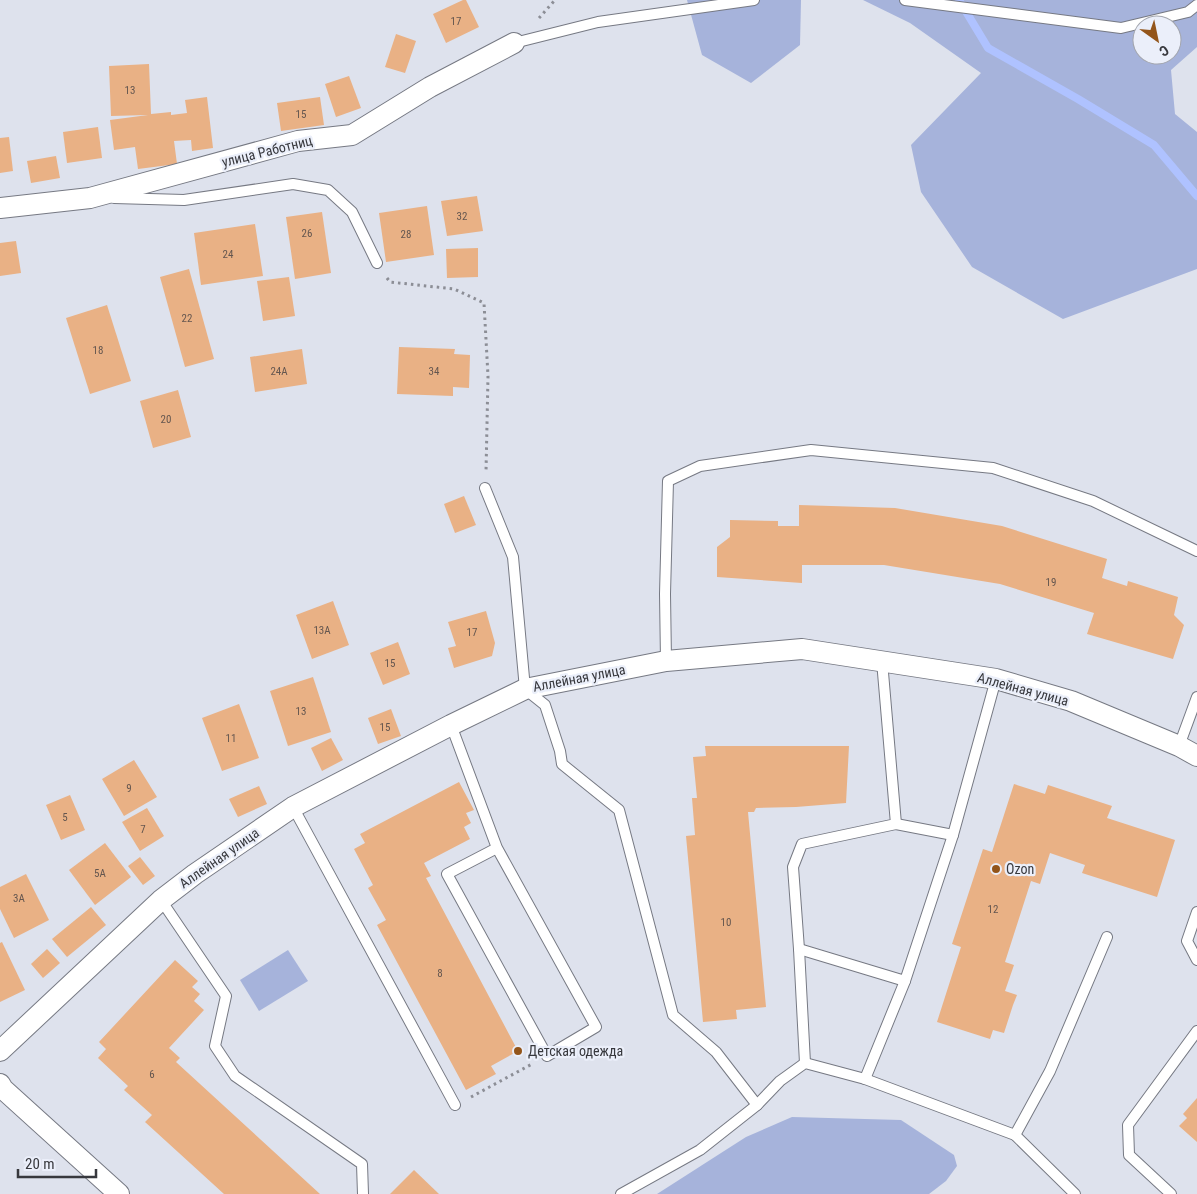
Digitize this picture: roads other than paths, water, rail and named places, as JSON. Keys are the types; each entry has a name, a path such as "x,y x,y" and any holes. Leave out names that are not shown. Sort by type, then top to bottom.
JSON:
{"street":[{"name":"улица Работниц","path":"0,208 90,198 298,141 352,135 430,87 514,43"},
{"name":"Аллейная улица","path":"0,1051 161,900 195,874 293,807 525,689 666,661 802,649 996,679 1071,701 1179,746 1197,756"},
{"path":"1,1088 119,1194"}],"lane":[{"path":"514,43 598,22 754,0"},
{"path":"905,0 1121,28 1188,12 1197,5"},
{"path":"90,198 184,200 293,184 328,190 352,212 377,263"},
{"path":"666,661 665,594 668,481 700,466 811,450 993,468 1093,501 1197,551"},
{"path":"485,488 513,557 525,689 544,705 560,751 562,764 619,810 673,1015 716,1052 757,1106"},
{"path":"882,661 896,824"},
{"path":"865,1078 905,981 953,835 996,679"},
{"path":"1179,746 1197,698"},
{"path":"451,725 497,848 596,1027 547,1056 447,874 497,848"},
{"path":"293,807 455,1106"},
{"path":"805,1063 793,867 802,844 896,824 953,835"},
{"path":"161,900 226,996 215,1046 235,1076 362,1164 363,1194"},
{"path":"1197,912 1187,942 1197,960"},
{"path":"1015,1135 1050,1071 1107,937"},
{"path":"799,950 905,981"},
{"path":"1171,1194 1129,1155 1128,1125 1197,1032"},
{"path":"622,1194 700,1150 757,1106 780,1081 805,1063 865,1078 1015,1135 1075,1194"}],"waterway":[{"path":"959,0 988,48 1154,145 1197,196"}],"place":[{"name":"Ozon","path":"996,869"},
{"name":"Детская одежда","path":"518,1051"}]}
